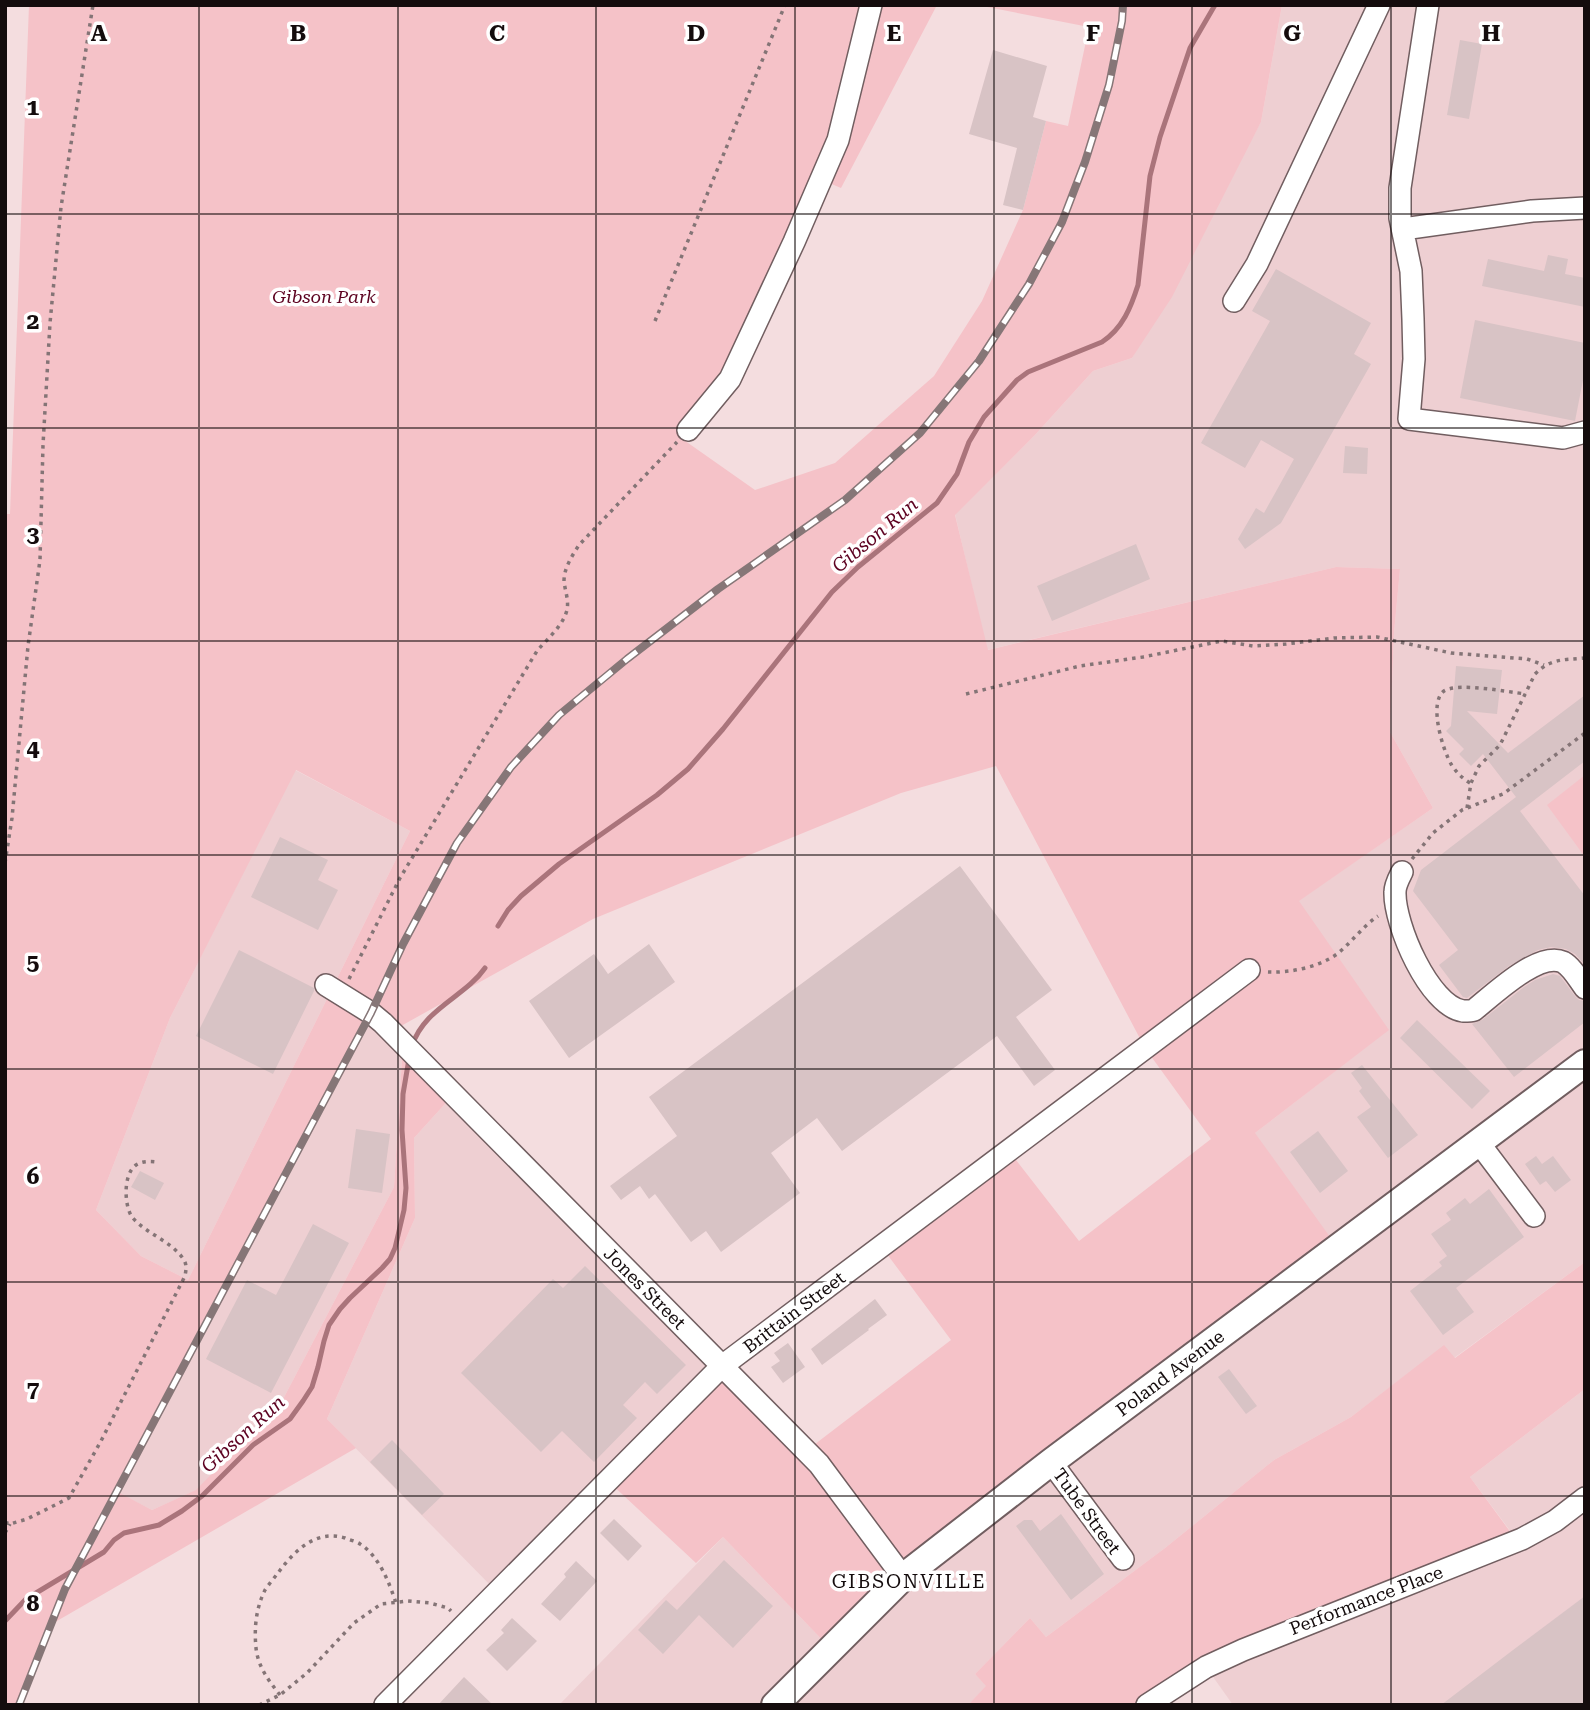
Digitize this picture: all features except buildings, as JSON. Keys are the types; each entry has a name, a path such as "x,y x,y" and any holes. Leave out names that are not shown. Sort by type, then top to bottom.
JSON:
{"main road":[{"name":"Poland Avenue","path":"775,1705 903,1577 1051,1462 1585,1063"}],"street":[{"path":"688,430 730,379 830,160 838,140 871,5"},
{"path":"1234,300 1257,264 1379,5"},
{"path":"1428,5 1400,188 1400,218 1411,271 1413,319 1414,359 1409,419 1563,438 1585,432"},
{"path":"1403,229 1532,211 1585,208"},
{"path":"1402,872 1395,889 1396,907 1409,950 1441,998 1455,1008 1464,1012 1474,1010 1529,967 1540,962 1564,962 1585,988"},
{"name":"Brittain Street","path":"385,1705 722,1366 1248,970"},
{"name":"Jones Street","path":"333,990 383,1023 819,1464 903,1577"},
{"path":"1479,1143 1534,1216"},
{"name":"Tube Street","path":"1051,1462 1123,1559"},
{"name":"Performance Place","path":"1147,1705 1206,1667 1243,1650 1522,1539 1555,1521 1585,1498"}],"path":[{"path":"5,863 39,568 44,418 61,207 93,5"},
{"path":"655,321 785,5"},
{"path":"333,990 537,651 558,626 567,610 564,580 570,560 579,545 688,430"},
{"path":"966,694 1080,666 1222,641 1253,646 1334,638 1377,637 1451,653 1527,659 1544,666"},
{"path":"1467,808 1471,783 1479,766 1500,745 1535,674 1556,661 1585,659"},
{"path":"1471,783 1460,777 1450,763 1440,735 1437,713 1439,698 1444,691 1456,688 1482,688 1526,694"},
{"path":"1402,872 1433,833 1462,810 1503,794 1585,733"},
{"path":"1248,970 1283,971 1316,964 1336,955 1368,923 1383,912 1396,907"},
{"path":"5,1533 7,1523 27,1519 68,1498 118,1408 185,1276 185,1261 176,1251 144,1229 126,1205 128,1175 135,1165 147,1161 158,1162"},
{"path":"280,1695 263,1673 256,1650 255,1619 265,1590 287,1560 302,1546 317,1538 339,1536 359,1543 374,1558 396,1602"},
{"path":"259,1705 280,1695 307,1673 354,1623 381,1604 430,1603 448,1608 466,1623"}],"shaded area":[{"path":"1282,5 1585,5 1585,1262 1454,1358 1444,1346 1351,1417 1274,1460 1165,1548 1046,1637 1030,1618 975,1674 987,1686 968,1705 559,1705 723,1537 831,1649 1255,1133 1388,1030 1298,901 1433,808 1390,732 1400,569 1336,567 987,650 955,514 1035,435 1093,371 1132,358 1261,122"},
{"path":"295,770 410,831 188,1280 141,1256 96,1210 170,1018"},
{"path":"368,1011 403,1043 394,1187 281,1403 197,1490 152,1510 116,1492"},
{"path":"454,1094 722,1366 497,1592 327,1419 415,1218 414,1138"},
{"path":"1585,1389 1585,1705 1233,1705 1206,1667 1517,1540 1470,1477"}],"green space":[{"name":"Gibson Park","path":"29,5 937,5 841,188 822,180 730,379 681,438 755,490 835,463 934,376 982,301 1023,210 1046,121 1068,126 1089,27 977,5 1282,5 1261,122 1172,297 1132,358 1093,371 1035,435 955,515 988,650 1336,567 1400,569 1390,732 1433,808 1299,901 1389,1030 1255,1133 1338,1248 831,1649 723,1537 696,1563 608,1481 722,1366 806,1451 951,1340 881,1246 1009,1151 1079,1241 1211,1139 1145,1048 996,766 901,793 593,919 392,1031 368,1011 116,1491 152,1510 196,1490 281,1403 394,1187 403,1043 454,1094 414,1138 415,1218 327,1419 356,1448 50,1625 19,1705 5,1705 5,514 10,514","holes":["296,770 410,831 188,1280 141,1256 96,1210 170,1018"]},
{"path":"1585,775 1585,857 1547,805"},
{"path":"1585,1262 1585,1389 1470,1477 1517,1541 1294,1628 1147,1705 968,1705 986,1686 975,1674 1030,1618 1046,1637 1165,1548 1274,1460 1351,1417 1444,1345 1455,1358"}],"waterway":[{"name":"Gibson Run","path":"498,926 521,896 559,864 657,795 688,769 832,592 858,567 937,503 957,474 969,442 984,417 1017,380 1028,372 1102,342 1121,324 1138,285 1150,176 1160,137 1190,48 1215,5"},
{"name":"Gibson Run","path":"412,1046 418,1033 435,1012 467,987 485,968"},
{"name":"Gibson Run","path":"5,1621 26,1599 104,1552 124,1533 159,1525 182,1511 202,1496 253,1445 290,1419 303,1401 312,1387 329,1325 350,1298 390,1259 395,1248 406,1188 402,1130 403,1094 409,1059"}],"railway":[{"path":"19,1705 65,1589 371,1013 403,944 457,843 511,767 559,715 718,589 845,500 920,433 979,361 1029,284 1062,222 1085,162 1109,85 1123,5"}],"district":[{"name":"GIBSONVILLE","path":"909,1581"}]}
